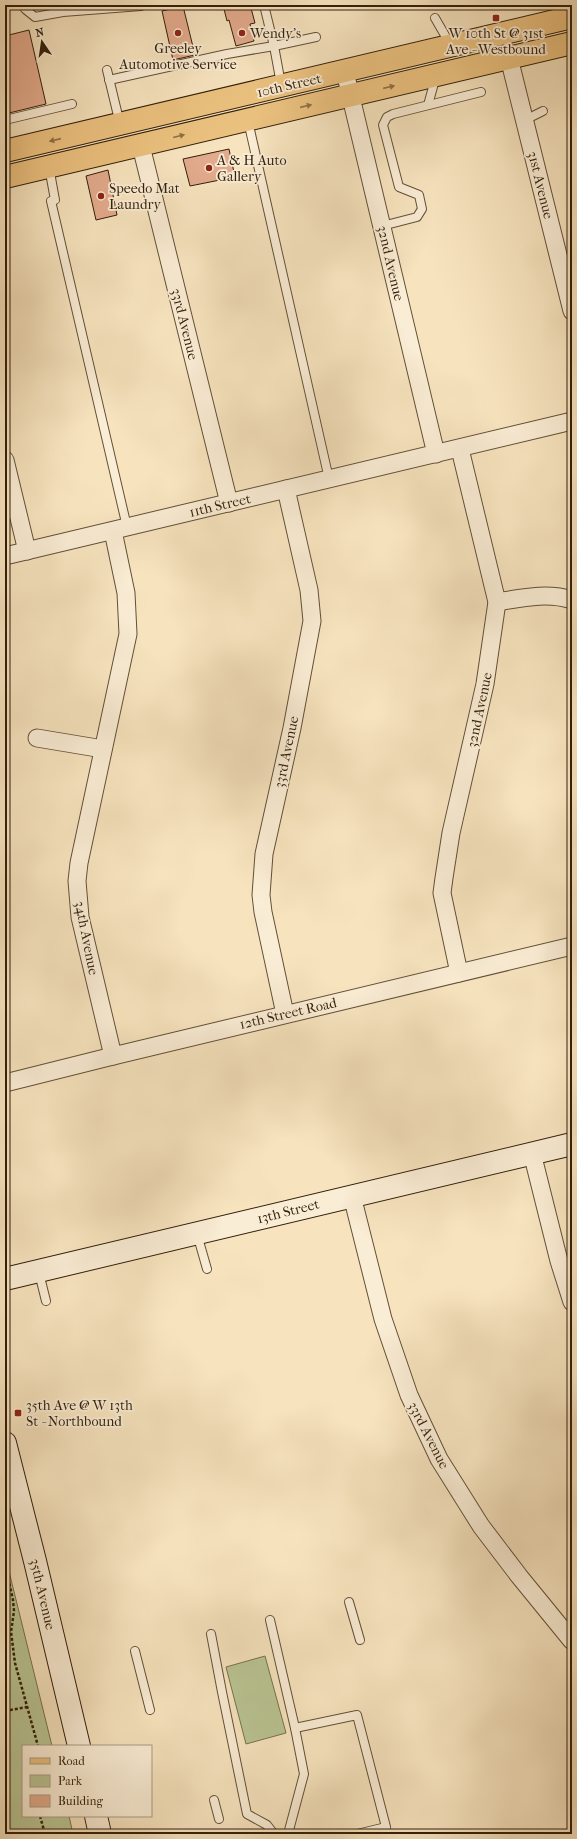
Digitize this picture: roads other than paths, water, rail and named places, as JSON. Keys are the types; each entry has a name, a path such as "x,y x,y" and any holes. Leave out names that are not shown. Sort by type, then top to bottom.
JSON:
{"main road":[{"name":"10th Street","path":"5,151 451,47 568,17"},
{"path":"536,52 545,38 568,17"},
{"name":"10th Street","path":"13,175 572,43"},
{"path":"141,146 152,130 163,124 220,108 240,96"},
{"path":"13,175 38,159 114,138 120,125"}],"street":[{"name":"31st Avenue","path":"509,58 572,311"},
{"name":"32nd Avenue","path":"345,72 436,454"},
{"name":"33rd Avenue","path":"141,146 229,503"},
{"path":"460,449 572,421"},
{"name":"32nd Avenue","path":"459,973 442,893 451,832 485,684 497,602 460,449"},
{"name":"11th Street","path":"5,556 460,449"},
{"path":"5,460 27,551"},
{"name":"33rd Avenue","path":"285,1014 262,912 261,895 264,854 292,728 312,621 309,590 286,489"},
{"name":"34th Avenue","path":"113,1056 80,917 77,881 79,863 128,634 120,529"},
{"path":"497,602 531,596 552,595 572,600"},
{"path":"37,738 103,749"},
{"name":"12th Street Road","path":"5,1083 285,1014 572,946"},
{"name":"13th Street","path":"5,1279 572,1144"},
{"path":"532,1153 559,1261 572,1302"},
{"name":"33rd Avenue","path":"352,1196 385,1326 409,1395 439,1459 481,1526 519,1576 572,1641"},
{"name":"35th Avenue","path":"5,1443 79,1745"},
{"path":"96,1817 100,1834"}],"lane":[{"path":"264,5 274,46 281,87"},
{"path":"25,9 35,17 64,12 141,6"},
{"path":"435,18 451,47"},
{"path":"109,80 227,54 316,38"},
{"path":"107,70 120,125"},
{"path":"428,104 436,75"},
{"path":"382,226 417,217 422,209 419,195 399,187 383,125 387,117 428,104 481,92"},
{"path":"5,120 72,104"},
{"path":"525,120 544,111"},
{"path":"248,120 329,479"},
{"path":"49,166 53,200 120,529"},
{"path":"196,1233 207,1269"},
{"path":"39,1271 46,1301"},
{"path":"349,1602 360,1640"},
{"path":"270,1620 304,1774 288,1834"},
{"path":"211,1634 247,1814 267,1825 274,1834"},
{"path":"135,1651 150,1710"},
{"path":"295,1728 357,1715 386,1827 357,1834"},
{"path":"214,1800 219,1819"}],"place":[{"name":"W 10th St @ 31st Ave - Westbound","path":"496,18"},
{"name":"Greeley Automotive Service","path":"178,33"},
{"name":"Wendy's","path":"242,33"},
{"name":"A & H Auto Gallery","path":"209,168"},
{"name":"Speedo Mat Laundry","path":"101,196"},
{"name":"35th Ave @ W 13th St - Northbound","path":"18,1413"}]}
